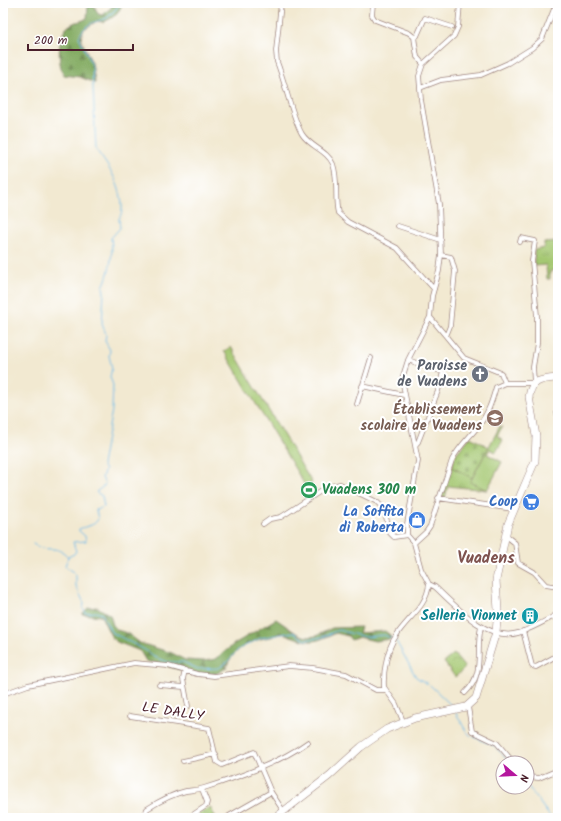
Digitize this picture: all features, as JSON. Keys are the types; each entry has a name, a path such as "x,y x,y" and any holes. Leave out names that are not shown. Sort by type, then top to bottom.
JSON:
{"main road":[{"path":"274,818 284,812 338,769 375,736 403,721 468,706 478,695 496,632 498,610 496,580 505,535 513,509 531,473 535,461 536,443 529,397 530,389 534,383 540,380 558,378"}],"street":[{"path":"281,3 276,51 277,62 302,133 312,145 328,156 337,176 338,213 348,222 397,248 434,289"},
{"path":"372,3 372,15 375,20 409,33 414,37 417,57 423,64"},
{"path":"403,721 396,704 385,690 384,682 389,651 393,640 421,606 427,594 429,584 422,569 414,544 407,535 407,524 417,470 417,453 404,395 402,379 408,360 430,317 441,255 438,196 419,76 423,64 454,36 458,27 460,3"},
{"path":"420,88 441,80 481,75 508,63 532,48 542,39 554,9 558,4"},
{"path":"414,37 417,36 425,18 452,27"},
{"path":"398,226 441,240"},
{"path":"414,544 426,532 457,450 480,425 486,414 496,387 505,383 534,383 533,367 537,343 537,316 532,261 535,241 521,238 520,242"},
{"path":"441,255 451,257 455,271 450,326 446,336"},
{"path":"430,317 464,358 501,373 505,383"},
{"path":"357,404 371,358"},
{"path":"408,360 443,372 438,391 418,442 415,445"},
{"path":"362,386 404,395"},
{"path":"263,524 270,519 281,517 327,487 340,484 377,502 384,509 390,533 394,537 407,535"},
{"path":"438,498 513,509"},
{"path":"505,535 515,544 516,557 520,564 534,572 546,585 558,587"},
{"path":"429,584 435,587 481,627 496,632 511,634 523,632 558,614"},
{"path":"465,693 474,682 479,666 481,657 481,627"},
{"path":"523,632 532,666 536,667 558,655"},
{"path":"3,694 28,685 130,663 159,665 204,675 220,676 289,666 313,668 346,674 376,690 385,690"},
{"path":"185,670 183,679 188,706"},
{"path":"159,686 184,687"},
{"path":"468,706 472,731 497,743 507,755"},
{"name":"LE DALLY","path":"130,716 208,728 211,732 216,754"},
{"path":"147,818 145,814 146,809 166,798 185,791 202,789 261,767 295,751 308,742"},
{"path":"183,761 216,754 218,762 222,765 254,752 271,792 284,812"},
{"path":"535,778 539,778 558,770"},
{"path":"188,818 206,806 207,802 202,789"},
{"path":"229,816 271,792"}],"green space":[{"path":"113,3 123,3 117,14 103,22 97,21 84,29 82,33 81,40 92,63 95,83 80,77 64,75 59,56 61,41 66,29 72,24 87,18 88,6 94,5 98,14 102,15 111,8"},
{"path":"558,242 558,270 550,271 550,279 547,279 546,265 534,266 534,250 544,248 544,243"},
{"path":"231,347 312,483 306,487 224,351"},
{"path":"500,426 502,427 497,436 503,440 496,452 490,449 487,454 502,462 487,490 470,482"},
{"path":"470,437 489,447 472,478 452,467 456,454"},
{"path":"452,467 472,478 470,482 487,490 448,486 445,498 440,496"},
{"path":"97,607 110,615 113,625 117,630 127,633 140,643 172,653 185,660 204,661 216,659 234,644 276,619 299,635 308,637 316,636 332,628 361,627 359,633 385,631 390,635 391,639 375,641 359,637 351,640 348,636 336,633 319,640 308,641 280,633 271,637 257,640 244,646 233,655 226,668 216,674 198,674 146,661 140,651 117,642 112,638 101,616 82,614 88,608"},
{"path":"454,654 465,668 455,677 444,662"},
{"path":"210,807 216,818 191,818"}],"waterway":[{"path":"68,557 76,551 73,542 86,541 85,536 79,531 79,529 95,523 98,519 96,510 104,507 102,496 96,492 105,485 102,477 105,470 102,465 112,410 113,385 110,377 112,368 109,356 110,350 105,341 106,334 102,324 103,287 110,264 112,250 111,238 120,228 119,219 122,210 122,202 118,186 106,163 96,150 92,65 79,37 84,28 94,22 107,18 116,9 119,3"},
{"path":"33,544 38,547 60,550 68,557 65,566 74,572 76,576 76,586 84,603 83,609 86,613 96,612 102,614 111,632 145,650 154,657 168,662 183,662 198,669 219,668 239,649 261,638 293,632 305,640 323,637 338,630 365,637 384,635 393,639"},
{"path":"396,641 416,677 431,686 452,706"},
{"path":"456,713 466,731 471,736"},
{"path":"474,737 495,746 503,755"},
{"path":"534,795 551,818"}],"railway":[{"path":"558,385 555,412 558,436"}],"place":[{"name":"Paroisse de Vuadens","path":"480,374"},
{"name":"Établissement scolaire de Vuadens","path":"495,418"},
{"name":"Vuadens 300 m","path":"309,490"},
{"name":"Coop","path":"531,502"},
{"name":"La Soffita di Roberta","path":"417,520"},
{"name":"Sellerie Vionnet","path":"530,616"}],"district":[{"name":"Vuadens","path":"486,558"}]}
